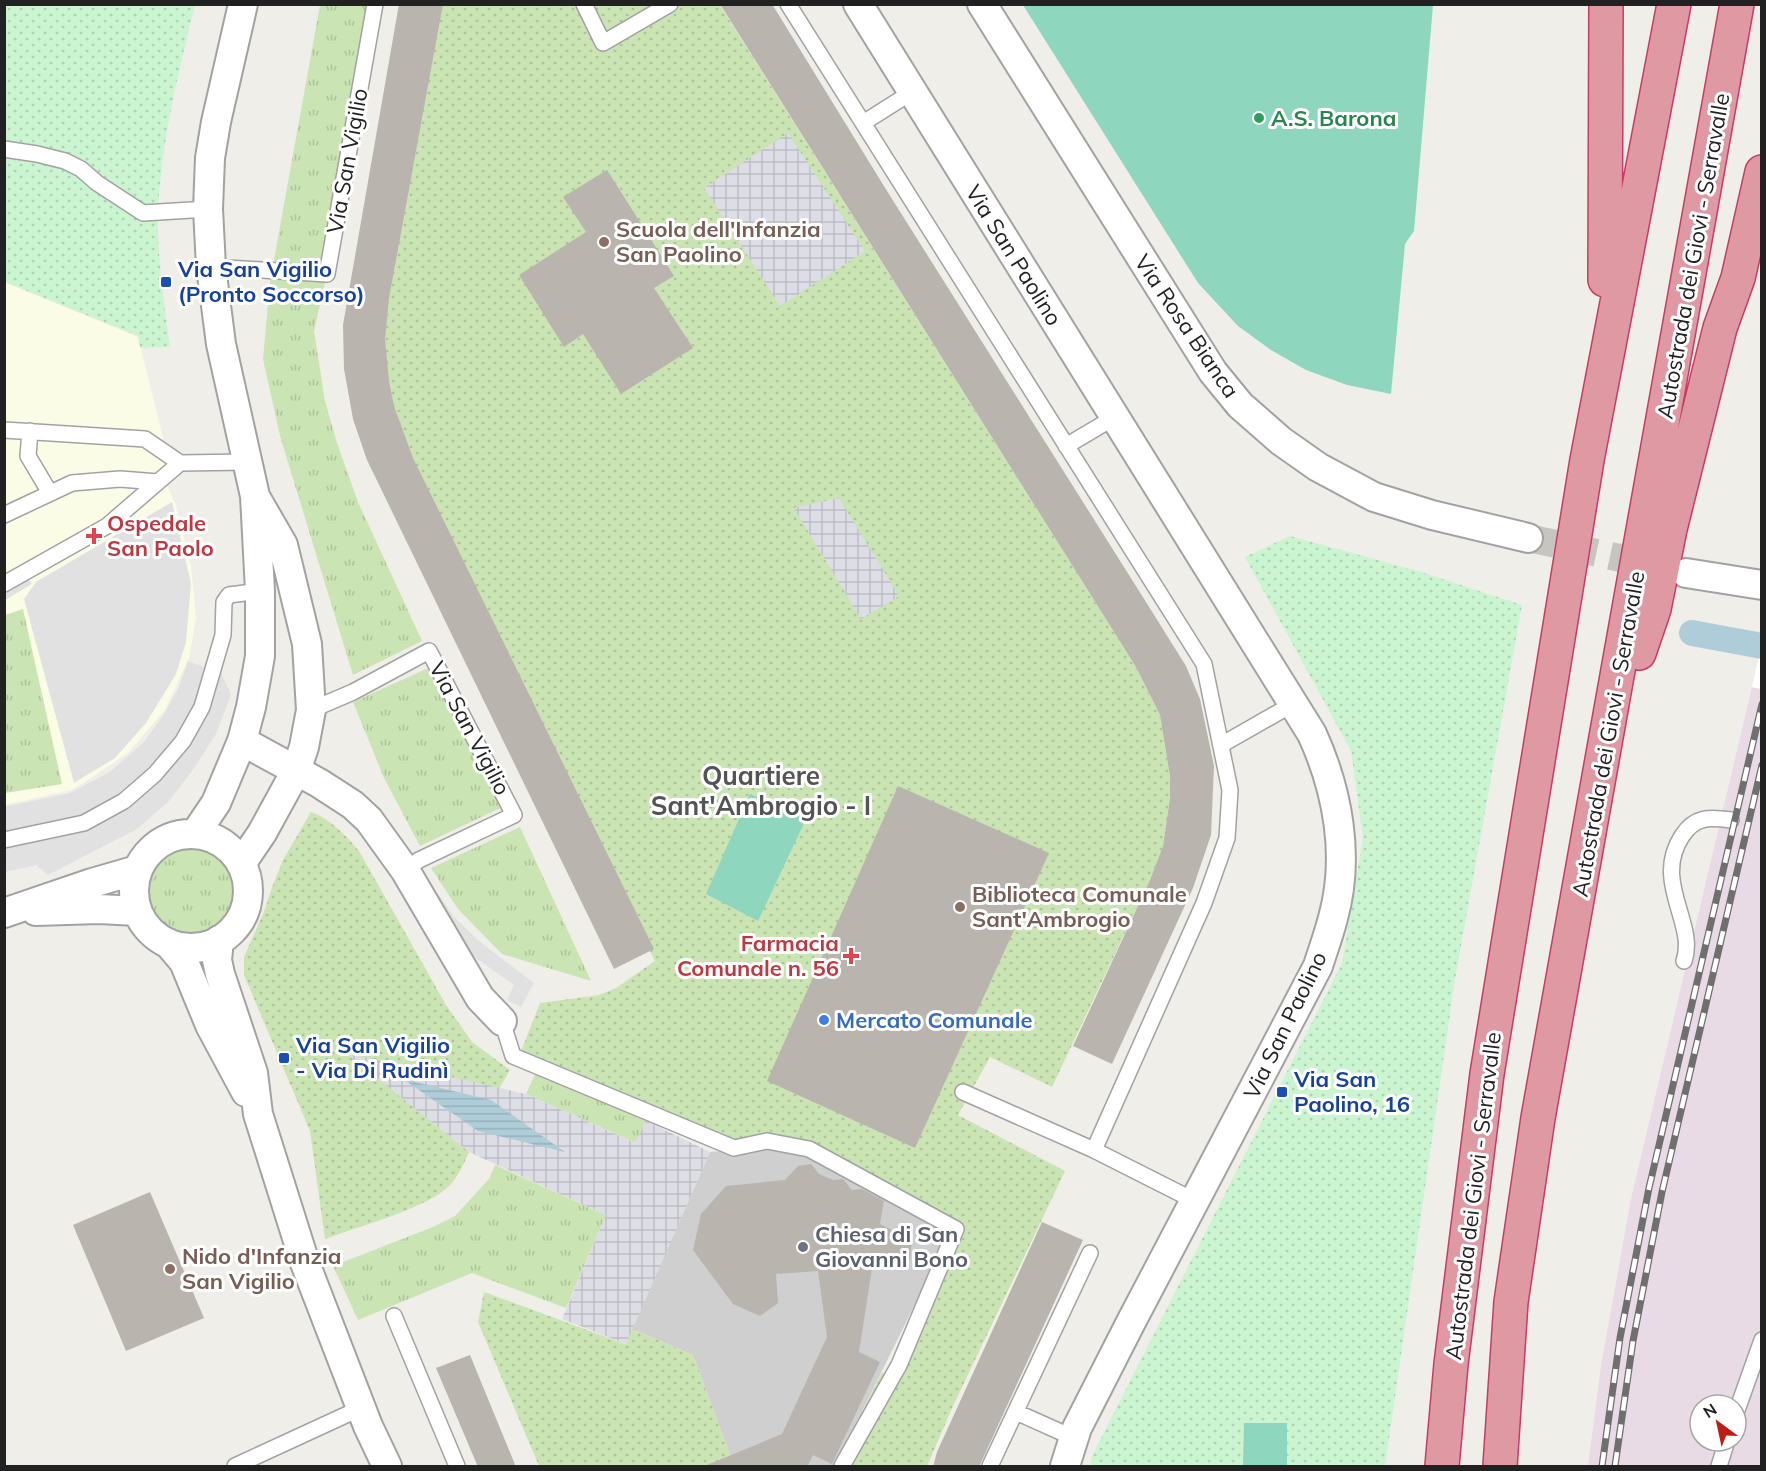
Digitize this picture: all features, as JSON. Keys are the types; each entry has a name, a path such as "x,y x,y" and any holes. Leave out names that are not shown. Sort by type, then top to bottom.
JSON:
{"highway":[{"path":"1605,360 1606,4"},
{"name":"Autostrada dei Giovi - Serravalle","path":"1442,1467 1451,1364 1487,1074 1542,730 1605,360 1674,4"},
{"name":"Autostrada dei Giovi - Serravalle","path":"1500,1467 1510,1314 1538,1118 1737,4"},
{"path":"1606,745 1654,609 1675,507 1719,328 1738,278 1761,172"}],"street":[{"path":"195,834 216,803 242,741 260,656 260,591 255,496 221,344 211,267 208,209 210,159 216,122 243,4"},
{"name":"Via San Paolino","path":"858,4 1312,734 1334,795 1338,816 1341,868 1334,916 1317,966 1077,1428 1065,1467"},
{"name":"Via Rosa Bianca","path":"982,4 1213,372 1240,405 1281,441 1318,466 1374,497 1431,515 1528,538"},
{"path":"241,864 262,833 296,771 304,747 311,710 308,644 283,545 255,496"},
{"path":"1686,573 1761,585"},
{"path":"242,741 319,783 369,820 405,870 480,998 502,1021"},
{"path":"168,944 196,948 219,940 237,923 246,904 247,883 241,864 224,845 212,838 195,834 170,838 158,845 147,855 137,870 134,894 138,911 151,932 168,944 184,962 210,1026 258,1114"},
{"path":"7,912 137,870"},
{"path":"7,912 99,909 138,911"},
{"path":"219,940 217,960 253,1073 258,1114 305,1263 387,1467"},
{"path":"365,1417 373,1467"}],"lane":[{"name":"Via San Vigilio","path":"211,267 327,274 375,4"},
{"path":"584,4 603,43 670,4"},
{"path":"788,4 1204,664 1230,790 1227,838 1204,903 1094,1150"},
{"path":"863,123 912,92"},
{"path":"4,149 65,161 81,169 97,183 143,213 208,209"},
{"path":"1066,446 1115,417"},
{"path":"4,430 145,439 180,463 248,462"},
{"path":"30,431 28,456 50,493"},
{"path":"4,584 107,526 180,463"},
{"path":"4,515 72,483 120,479 158,482"},
{"path":"4,840 84,823 124,801 155,774 183,741 202,707 223,635 224,602 230,595 260,591"},
{"name":"Via San Vigilio","path":"311,710 353,692 429,651 514,815 419,860 405,870"},
{"path":"1221,745 1293,704"},
{"path":"1684,961 1687,942 1672,878 1674,855 1688,827 1701,819 1712,817 1731,820"},
{"path":"502,1021 513,1056 518,1059 734,1148 767,1141 809,1149 956,1228 899,1365 842,1467"},
{"path":"963,1092 1094,1150 1195,1201"},
{"path":"990,1467 1090,1253"},
{"path":"394,1316 457,1467"},
{"path":"1743,1393 1761,1340"},
{"path":"1016,1412 1074,1438"},
{"path":"235,1467 365,1417"}],"shaded area":[{"path":"788,133 865,251 780,306 704,188"},
{"name":"Ospedale San Paolo","path":"4,282 138,337 163,438 167,485 176,505 191,566 196,618 189,658 165,710 128,753 71,790 5,805"},
{"path":"839,498 899,596 861,619 794,508"},
{"path":"172,502 191,583 186,642 176,674 146,723 115,758 74,783 24,599 36,582"},
{"path":"28,578 32,584 5,600 4,591"},
{"path":"188,661 221,673 231,694 216,734 169,801 137,829 48,875 36,865 5,872 4,807 70,793 110,772 144,742 164,714 178,689"},
{"path":"1752,687 1762,689 1761,1466 1588,1466 1601,1366 1631,1199"},
{"path":"423,872 454,917 479,941 534,983 521,1007 507,1000 514,985 469,953 416,882"},
{"path":"346,1053 526,1094 635,1143 646,1121 710,1152 626,1344 562,1319 606,1215 469,1152"},
{"path":"774,1147 808,1153 952,1229 835,1466 734,1466 693,1355 632,1329 710,1152"}],"green space":[{"path":"4,5 195,5 171,108 158,213 161,280 170,347 140,348 138,336 5,282"},
{"path":"320,5 375,5 327,274 314,331 325,401 358,502 422,641 353,675 280,436 263,359 270,282"},
{"path":"441,5 720,5 1136,667 1160,715 1170,776 1170,798 1163,846 1150,880 1052,1087 990,1057 958,1115 1065,1171 953,1406 927,1466 835,1466 882,1372 892,1377 956,1228 809,1149 734,1148 518,1059 540,1003 599,995 616,988 655,961 409,459 392,408 383,340 387,298"},
{"name":"A.S. Barona","path":"1023,5 1433,5 1414,231 1405,244 1391,394 1347,385 1306,370 1271,350 1238,326 1198,283"},
{"path":"1290,536 1418,571 1522,605 1455,979 1385,1466 1090,1466 1092,1456 1342,963 1363,837 1351,751 1245,557"},
{"path":"23,609 62,784 5,793 5,615"},
{"path":"435,665 509,804 420,846 384,778 353,702"},
{"path":"750,794 806,819 758,921 706,894"},
{"path":"311,812 332,823 359,851 446,1005 472,1042 510,1070 499,1089 348,1054 469,1152 456,1177 440,1193 409,1209 325,1239 310,1131 244,975 244,957 283,860"},
{"path":"520,827 591,981 502,954 458,909 431,868"},
{"path":"189,844 207,848 222,858 232,873 236,891 232,909 222,924 207,934 189,938 171,934 156,924 146,909 142,891 146,873 156,858 171,848"},
{"path":"536,1072 646,1121 636,1143 526,1094"},
{"path":"495,1165 606,1215 566,1308 472,1273 358,1320 333,1266 433,1227 455,1216 489,1179"},
{"path":"484,1292 625,1344 632,1329 693,1355 734,1466 539,1466 478,1322"},
{"path":"1244,1423 1287,1423 1287,1466 1243,1466"}],"water":[{"path":"403,1079 491,1100 565,1152 478,1131"}],"pier":[{"path":"1761,647 1761,689 1752,687"}],"building":[{"path":"399,4 443,4 389,298 385,339 394,406 413,458 654,949 614,969 367,460 353,419 344,369 343,325"},
{"path":"720,4 772,4 1186,666 1200,699 1214,766 1211,835 1193,888 1112,1064 1073,1046 1150,880 1163,846 1170,798 1170,776 1160,715 1136,667"},
{"path":"607,170 674,276 654,288 693,348 621,394 583,334 564,347 519,275 586,232 563,197"},
{"path":"898,786 1049,853 915,1148 767,1081"},
{"path":"811,1164 819,1174 833,1180 843,1179 852,1190 862,1189 884,1201 880,1224 912,1240 910,1260 873,1262 859,1352 880,1362 832,1464 813,1455 807,1467 702,1467 782,1434 827,1337 818,1271 776,1274 778,1303 760,1316 733,1304 693,1250 701,1214 726,1186 785,1180 798,1166"},
{"path":"150,1192 204,1318 126,1351 73,1225"},
{"path":"1042,1222 1083,1240 979,1467 933,1467 937,1452"},
{"path":"470,1355 516,1467 478,1467 436,1368"}],"waterway":[{"path":"1692,633 1762,646"}],"tunnel":[{"path":"1528,538 1657,566"}],"railway":[{"path":"1602,1466 1620,1338 1649,1188 1762,704"},
{"path":"1615,1466 1633,1341 1662,1192 1762,765"}],"place":[{"name":"A.S. Barona","path":"1259,118"},
{"name":"Scuola dell'Infanzia San Paolino","path":"604,242"},
{"name":"Via San Vigilio (Pronto Soccorso)","path":"166,282"},
{"name":"Ospedale San Paolo","path":"94,536"},
{"name":"Biblioteca Comunale Sant'Ambrogio","path":"960,907"},
{"name":"Farmacia Comunale n. 56","path":"851,956"},
{"name":"Mercato Comunale","path":"824,1020"},
{"name":"Via San Vigilio - Via Di Rudinì","path":"284,1058"},
{"name":"Via San Paolino, 16","path":"1282,1092"},
{"name":"Chiesa di San Giovanni Bono","path":"803,1247"},
{"name":"Nido d'Infanzia San Vigilio","path":"170,1269"}],"district":[{"name":"Quartiere Sant'Ambrogio - I","path":"761,791"}]}
